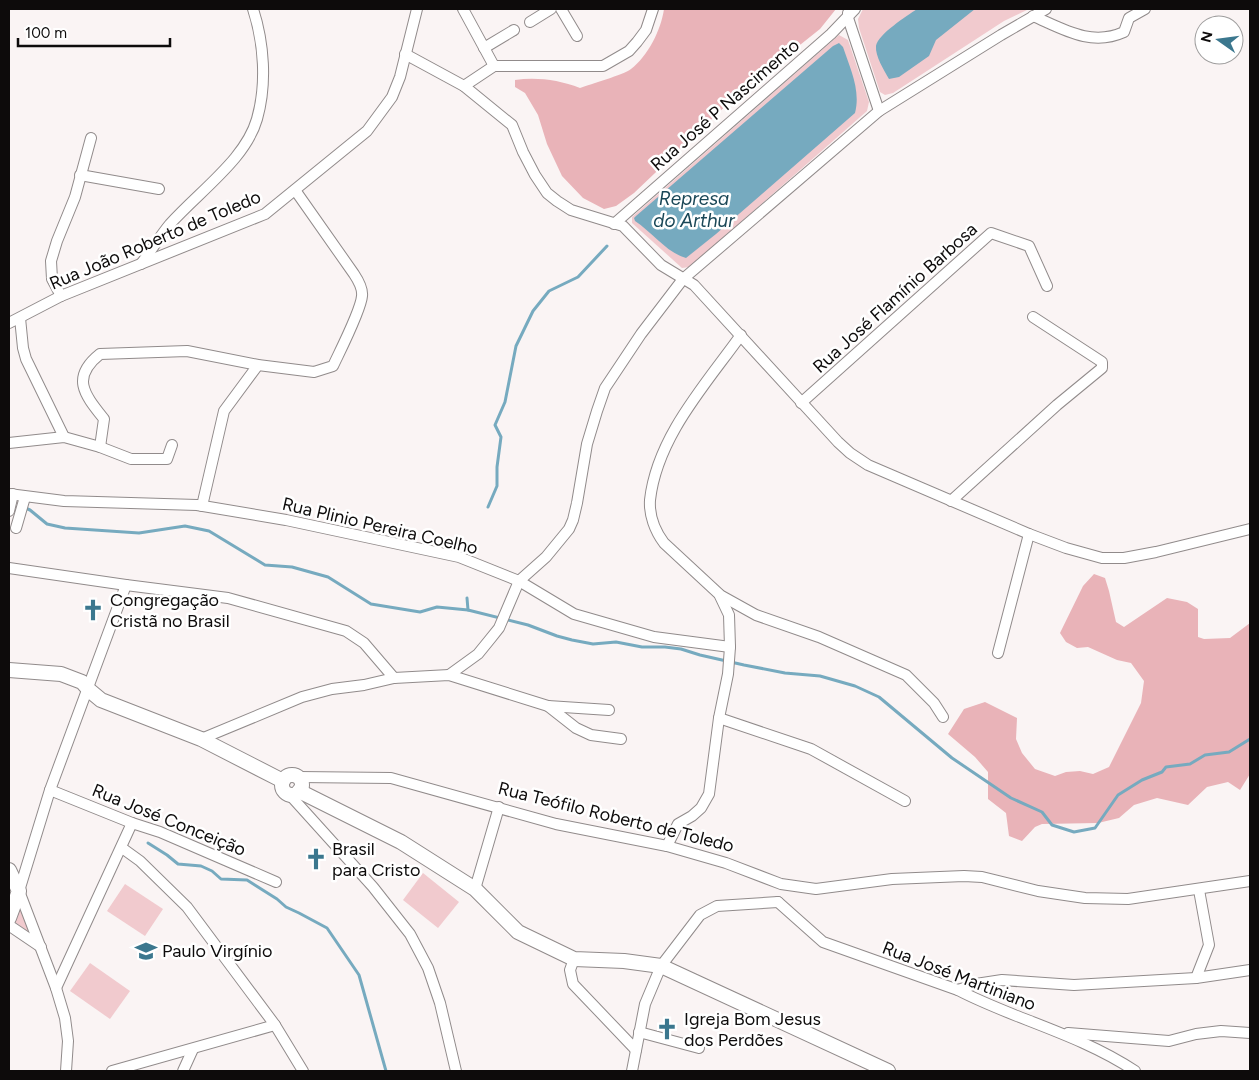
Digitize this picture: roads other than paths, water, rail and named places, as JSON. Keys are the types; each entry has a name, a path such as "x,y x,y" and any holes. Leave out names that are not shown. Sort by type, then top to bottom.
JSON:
{"street":[{"path":"140,266 170,225 235,158 254,129 260,102 263,70 259,31 253,9"},
{"name":"Rua João Roberto de Toledo","path":"9,323 61,296 140,266 265,214 367,131 392,97 400,77 417,9"},
{"path":"462,9 494,66"},
{"path":"530,22 551,9"},
{"path":"561,9 577,36"},
{"path":"464,86 494,66 603,66 629,51 637,42 646,30 653,9"},
{"name":"Rua José P Nascimento","path":"619,225 848,13 855,9"},
{"path":"449,675 478,654 499,628 520,581 546,558 569,529 577,504 588,444 597,411 606,388 641,334 683,279 880,111 1046,9"},
{"path":"1032,16 1084,38 1111,38 1124,32 1130,18 1145,9"},
{"path":"848,13 880,111"},
{"path":"484,48 514,30"},
{"path":"405,54 464,86 512,125 523,152 547,193 571,210 619,225 661,265 694,285 801,403 850,453 868,465 1029,534 1066,548 1102,558 1124,558 1250,529"},
{"path":"61,296 52,279 51,261 74,197 90,138"},
{"path":"80,175 159,189"},
{"path":"100,447 104,419 88,398 84,385 84,371 100,354 187,350 258,365 314,372 333,366 362,296 361,286 295,190"},
{"name":"Rua José Flamínio Barbosa","path":"801,403 991,233 1029,246 1047,286"},
{"path":"951,501 1057,405 1102,368 1102,362 1033,317"},
{"path":"20,318 26,360 64,437"},
{"path":"741,336 691,406 668,444 660,463 650,500 653,523 658,535 664,543 719,594 756,615 819,637 906,674 934,703 943,717"},
{"path":"202,506 224,411 258,365"},
{"path":"9,443 64,437 100,447 131,459 167,459 172,445"},
{"path":"9,511 11,495"},
{"name":"Rua Plinio Pereira Coelho","path":"11,495 24,500 202,506 286,520 459,557 520,581 574,614 654,637 730,650"},
{"path":"16,528 24,500"},
{"path":"998,653 1029,534"},
{"path":"9,568 228,598 346,631 364,643 394,678"},
{"path":"41,947 10,926 9,920 50,790 89,690 126,585"},
{"path":"667,846 678,824 701,808 709,794 730,650 729,615 719,594"},
{"path":"9,670 61,674 82,682 101,700 201,739 290,789 402,842 475,889 518,932 574,959 624,961 661,966 888,1071"},
{"path":"201,739 302,697 332,689 364,685 394,678 449,675 548,706 609,710"},
{"path":"548,706 582,732 621,740"},
{"path":"719,718 810,749 904,801"},
{"path":"290,789 302,786 299,777"},
{"name":"Rua Teófilo Roberto de Toledo","path":"299,777 391,778 556,824 667,846 726,863 780,884 816,889 892,879 964,876 982,877 1038,891 1085,898 1128,899 1250,881"},
{"path":"290,789 410,934 428,968 440,1003 456,1071"},
{"name":"Rua José Conceição","path":"50,790 132,823 160,832 276,882"},
{"path":"475,889 499,807"},
{"path":"56,988 132,823"},
{"path":"122,848 140,861 187,907 275,1025 303,1071"},
{"path":"9,870 41,947 65,1018 68,1041 66,1071"},
{"path":"632,1071 645,1004 661,966 700,915 717,906 778,902 780,884"},
{"path":"1196,978 1208,945 1199,890"},
{"name":"Rua José Martiniano","path":"778,902 823,942 958,990 972,998 1059,1032 1117,1060 1135,1071"},
{"path":"574,959 570,970 573,984 636,1050"},
{"path":"958,990 976,984 1002,980 1074,985 1196,978 1250,970"},
{"path":"112,1071 275,1025"},
{"path":"1059,1032 1169,1041 1196,1034 1221,1031 1250,1033"},
{"path":"639,1032 699,1048"},
{"path":"183,1071 193,1049"}],"water":[{"path":"917,9 975,9 936,40 929,56 899,77 889,79 878,58 876,46 878,41 887,31"},
{"name":"Represa do Arthur","path":"839,43 843,47 854,79 857,96 855,113 686,258 672,252 635,221 634,218 636,216 833,46"}],"waterway":[{"path":"488,507 497,486 497,467 501,437 495,425 505,402 516,346 533,311 549,291 578,277 607,246"},
{"path":"23,507 30,510 47,524 65,528 139,533 185,526 209,531 265,565 292,567 328,577 371,604 420,612 437,607 468,610 528,625 572,640 593,644 616,642 642,647 681,649 744,665 785,673 820,676 855,686 879,697 952,758 1011,798 1042,812 1052,825 1074,832 1095,828 1118,795 1142,780 1162,772 1166,767 1190,764 1205,755 1229,752 1250,739"},
{"path":"467,598 468,610"},
{"path":"148,843 178,864 201,866 212,871 221,879 247,880 286,907 327,928 359,975 386,1071"}],"place":[{"name":"Congregação Cristã no Brasil","path":"93,610"},
{"name":"Brasil para Cristo","path":"316,859"},
{"name":"Paulo Virgínio","path":"146,951"},
{"name":"Igreja Bom Jesus dos Perdões","path":"667,1029"}]}
